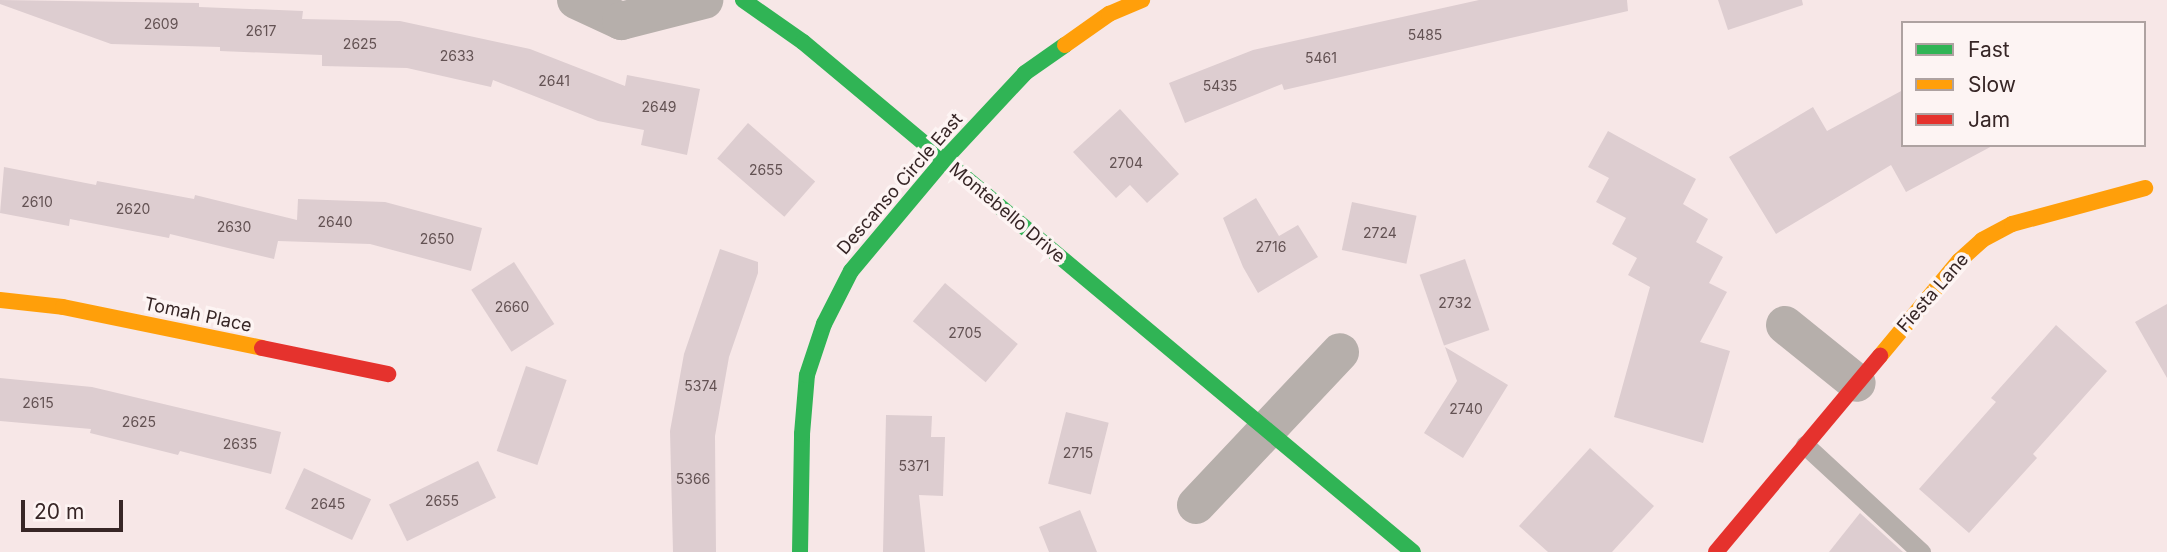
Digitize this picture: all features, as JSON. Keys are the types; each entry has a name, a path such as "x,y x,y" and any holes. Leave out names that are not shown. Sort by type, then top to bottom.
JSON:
{"street":[{"path":"576,0 621,21 704,0"},
{"name":"Montebello Drive","path":"743,0 803,42 1413,552"},
{"name":"Descanso Circle East","path":"800,552 802,434 807,375 824,324 851,271 944,160 1025,73 1109,14 1142,0"},
{"name":"Fiesta Lane","path":"1716,552 1959,261 1982,240 2012,224 2145,188"},
{"name":"Tomah Place","path":"0,300 63,307 388,374"},
{"path":"1785,325 1857,383"},
{"path":"1196,505 1340,352"}],"lane":[{"path":"1805,445 1921,552"}],"building":[{"path":"0,0 199,3 199,7 303,11 302,19 400,21 530,49 625,86 627,75 700,89 687,155 641,145 644,130 598,121 493,80 491,87 407,68 322,66 322,55 220,51 220,47 111,44 0,4"},
{"path":"1479,0 1627,0 1628,11 1284,90 1282,84 1185,123 1169,83 1253,50"},
{"path":"1718,0 1802,0 1803,5 1728,30"},
{"path":"1901,91 1901,147 1990,147 1906,192 1891,165 1776,234 1729,157 1813,107 1827,131"},
{"path":"1120,109 1179,174 1147,203 1130,185 1116,198 1073,152"},
{"path":"748,123 815,181 784,217 717,158"},
{"path":"1608,131 1696,179 1683,204 1708,219 1696,242 1723,257 1709,283 1727,292 1700,342 1730,351 1703,443 1614,417 1650,287 1628,275 1637,258 1612,244 1626,218 1596,202 1609,178 1588,167"},
{"path":"4,167 96,185 97,181 194,199 195,195 297,220 298,199 385,202 482,228 471,271 370,244 278,241 274,259 170,234 169,238 70,219 69,226 0,213"},
{"path":"1256,198 1279,236 1298,225 1318,257 1258,293 1243,267 1223,218"},
{"path":"1352,202 1417,216 1406,264 1342,250"},
{"path":"720,249 758,262 758,273 729,357 715,436 716,552 673,552 670,431 684,354"},
{"path":"1465,259 1489,330 1444,346 1420,275"},
{"path":"514,262 554,324 512,352 471,290"},
{"path":"945,283 1018,344 986,382 913,321"},
{"path":"2167,304 2167,378 2135,322"},
{"path":"2056,325 2107,371 2033,454 2037,458 1969,533 1919,489 1996,402 1991,398"},
{"path":"1445,347 1508,385 1463,458 1424,433 1457,381"},
{"path":"526,366 567,380 537,465 497,451"},
{"path":"0,378 92,387 281,432 271,474 180,451 178,455 90,433 91,429 0,421"},
{"path":"1066,412 1109,423 1091,494 1048,484"},
{"path":"886,415 932,416 931,437 945,437 943,496 919,495 925,552 883,552"},
{"path":"1590,448 1654,506 1612,552 1548,552 1519,526"},
{"path":"478,461 496,498 407,541 389,504"},
{"path":"304,468 371,499 352,540 285,509"},
{"path":"1080,510 1097,552 1049,552 1039,527"},
{"path":"1860,513 1903,552 1829,552"}],"traffic: fast":[{"path":"743,0 803,42 1413,552"},
{"path":"800,552 802,434 807,375 824,324 851,271 944,160 1025,73 1065,45"}],"traffic: slow":[{"path":"1065,45 1109,14 1142,0"},
{"path":"1880,356 1959,261 1982,240 2012,224 2145,188"},
{"path":"0,300 63,307 262,348"}],"traffic: jam":[{"path":"262,348 388,374"},
{"path":"1716,552 1880,356"}]}
